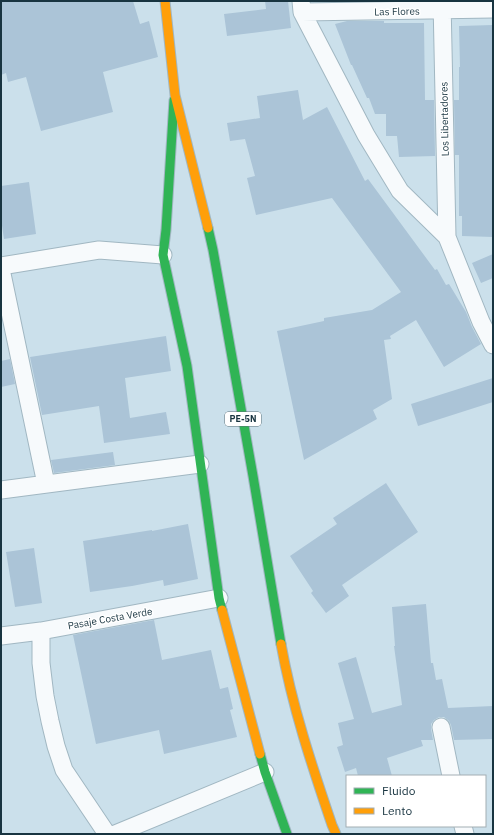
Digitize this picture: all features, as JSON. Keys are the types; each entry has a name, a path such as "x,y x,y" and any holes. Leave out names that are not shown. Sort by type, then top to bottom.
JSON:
{"main road":[{"name":"PE-5N","path":"165,1 174,95 213,250 252,468 285,666 307,750 336,834"},
{"path":"174,95 166,230 163,255 187,366 219,598 265,772 287,834"}],"street":[{"name":"Las Flores","path":"301,7 442,6 493,9"},
{"name":"Los Libertadores","path":"442,6 447,237"},
{"path":"301,7 366,135 400,191 447,237 481,322 493,345"},
{"path":"46,484 1,267 99,250 163,255"},
{"path":"1,490 200,464"},
{"name":"Pasaje Costa Verde","path":"1,636 41,631 219,598"},
{"path":"41,631 41,663 45,696 50,721 62,764 64,770 107,834"},
{"path":"441,727 450,775"},
{"path":"115,834 265,772"}],"building":[{"path":"1,1 133,1 140,24 149,21 158,57 103,72 113,112 41,131 26,77 8,82 6,73 1,75"},
{"path":"265,1 288,1 291,28 227,36 224,14 266,9"},
{"path":"347,21 424,23 425,100 434,100 435,156 399,157 397,136 386,136 386,114 375,114 369,98 367,98 351,65 335,24"},
{"path":"493,25 493,237 462,236 462,216 459,216 459,155 455,155 454,100 459,100 459,26"},
{"path":"298,90 303,120 327,107 365,181 368,179 435,270 437,269 446,285 449,284 466,312 481,344 444,367 416,320 390,336 391,339 384,340 392,399 373,410 377,419 304,460 277,331 324,321 324,318 372,310 401,292 332,198 256,215 247,178 255,176 245,139 230,141 227,123 260,118 257,96"},
{"path":"29,182 36,234 4,239 1,219 1,186"},
{"path":"493,254 493,278 481,283 472,263"},
{"path":"166,336 171,371 125,378 130,418 166,412 170,434 104,443 99,406 42,415 30,357"},
{"path":"10,359 15,384 1,387 1,361"},
{"path":"493,378 493,402 418,426 411,404"},
{"path":"113,452 115,465 54,473 51,460"},
{"path":"386,483 418,532 342,585 349,596 326,613 311,593 313,591 290,556 337,524 333,518"},
{"path":"188,524 198,579 164,586 163,580 90,592 83,541"},
{"path":"34,548 42,603 15,607 6,552"},
{"path":"426,604 431,663 433,663 436,680 442,679 448,708 493,706 493,739 454,740 449,721 444,717 439,717 431,724 433,740 421,740 423,746 387,758 392,775 358,775 356,768 345,772 337,747 343,745 338,723 354,719 338,663 356,657 372,713 402,705 394,646 392,607"},
{"path":"154,620 162,660 211,650 220,689 228,687 233,709 230,710 237,737 164,754 159,730 96,744 73,635"}],"traffic: fast":[{"path":"174,100 166,230 163,255 187,366 219,598 222,610"},
{"path":"208,228 253,476 281,644"},
{"path":"260,754 287,834"}],"traffic: slow":[{"path":"165,1 175,95 208,228"},
{"path":"222,610 260,754"},
{"path":"281,644 303,736 336,834"}]}
